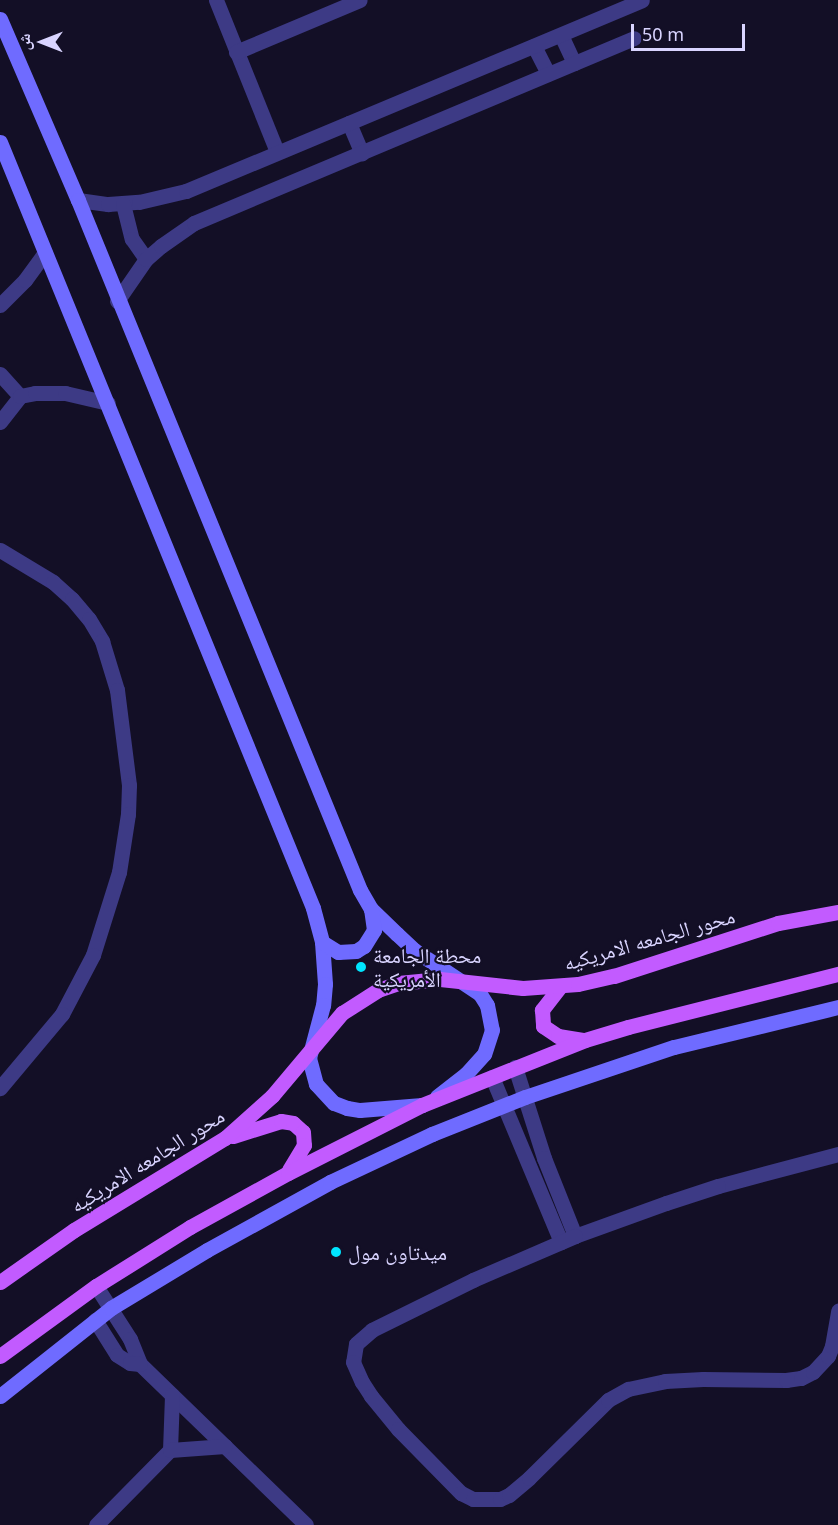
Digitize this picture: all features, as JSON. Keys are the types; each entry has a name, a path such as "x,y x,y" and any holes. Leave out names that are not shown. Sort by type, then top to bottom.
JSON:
{"main road":[{"path":"0,19 78,200 117,301 349,866 371,909 374,930 364,946 356,951 338,952 322,942"},
{"path":"0,142 312,908 322,942 323,1005 309,1058 313,1078 324,1095 334,1103 360,1110 427,1103 476,1064 490,1042 491,1017 480,994 414,950 371,909"},
{"name":"محور الجامعه الامريكيه","path":"0,1282 74,1230 225,1138 272,1096 342,1013 378,990 419,980 523,988 559,988 614,976 778,923 838,912"},
{"path":"0,1356 96,1286 190,1227 288,1173 427,1103 585,1040 663,1016 838,974"},
{"path":"559,988 542,1011 543,1026 558,1036 585,1040"},
{"path":"0,1396 111,1308 207,1250 330,1182 432,1134 525,1097 674,1047 838,1007"},
{"path":"225,1138 280,1121 293,1123 303,1132 304,1145 288,1173"}],"street":[{"path":"216,0 277,152"},
{"path":"236,52 360,0"},
{"path":"78,200 123,204 171,196 642,0"},
{"path":"561,35 574,63"},
{"path":"117,301 146,259 177,234 194,224 634,38"},
{"path":"534,46 548,74"},
{"path":"349,123 362,153"},
{"path":"123,204 132,239 146,259"},
{"path":"0,305 25,280 45,252"},
{"path":"0,374 20,396"},
{"path":"0,422 20,396 64,393 108,403"},
{"path":"0,550 53,582 89,619 102,641 117,690 129,785 128,814 119,872 93,955 62,1014 0,1088"},
{"path":"515,1067 568,1239"},
{"path":"492,1077 519,1141 568,1239"},
{"path":"519,1141 537,1133"},
{"path":"838,1154 718,1186 568,1239 472,1280 372,1329 356,1344 353,1354 356,1371 371,1396 398,1429 461,1493 473,1499 493,1500 509,1495 608,1400 628,1389 655,1383 703,1379 786,1380 801,1378 813,1372 828,1356 838,1311"},
{"path":"96,1286 133,1345 140,1364 300,1522"},
{"path":"95,1320 117,1355 130,1363 140,1364"},
{"path":"170,1450 171,1395"},
{"path":"96,1525 170,1450 225,1446"}],"place":[{"name":"محطة الجامعة الأمريكية","path":"361,967"},
{"name":"ميدتاون مول","path":"336,1252"}]}
